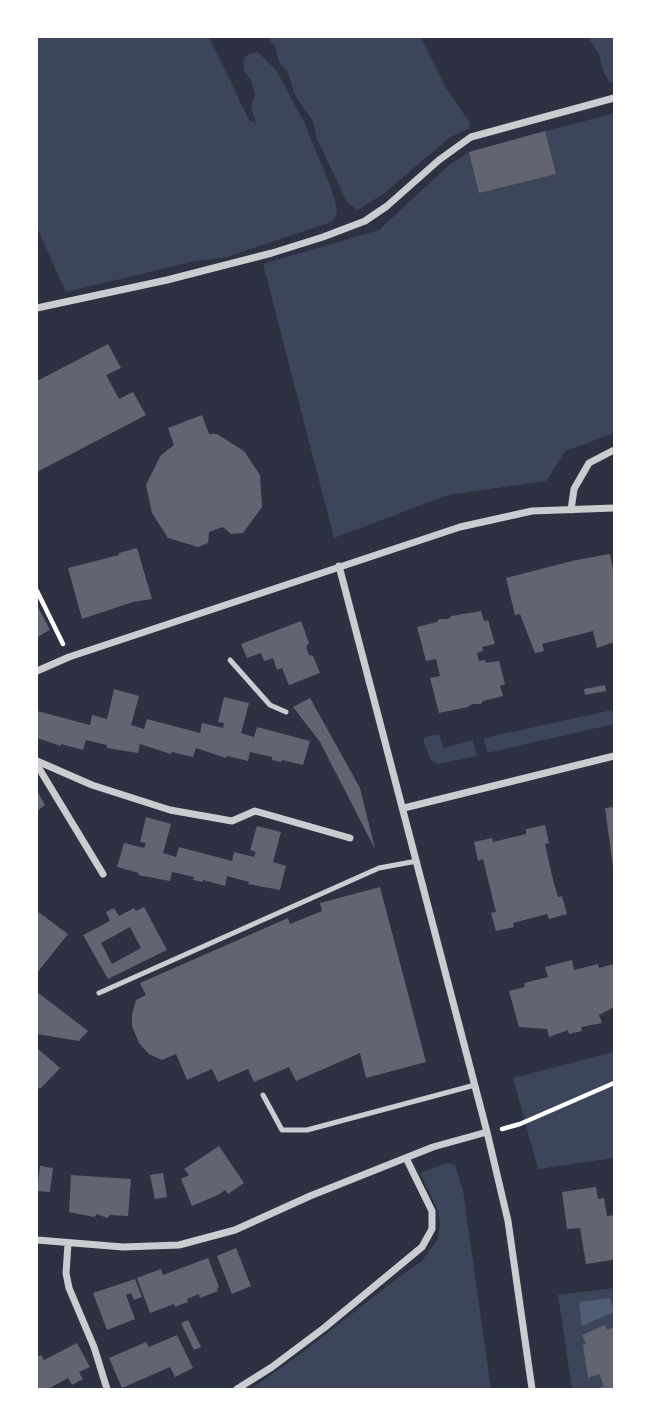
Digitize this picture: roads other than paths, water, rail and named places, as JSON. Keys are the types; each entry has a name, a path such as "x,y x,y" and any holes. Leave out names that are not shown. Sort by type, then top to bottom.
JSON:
{"street":[{"path":"37,308 167,280 323,237 365,221 471,137 614,98"},
{"path":"571,509 574,489 589,463 614,450"},
{"path":"37,671 69,657 339,566 490,519 532,511 614,508"},
{"path":"339,566 404,808 508,1221 532,1389"},
{"path":"404,808 614,756"},
{"path":"37,763 92,785 170,810 232,821 255,811 349,838"},
{"path":"37,763 103,874"},
{"path":"37,1240 150,1248 179,1245 235,1230 310,1196 406,1158 487,1132"},
{"path":"237,1389 324,1328 422,1247 432,1229 432,1211 406,1158"},
{"path":"68,1244 66,1273 69,1288 94,1348 107,1389"}],"lane":[{"path":"230,660 270,705 286,712"},
{"path":"99,993 379,868 417,861"},
{"path":"263,1095 282,1130 307,1130 475,1085"}]}
